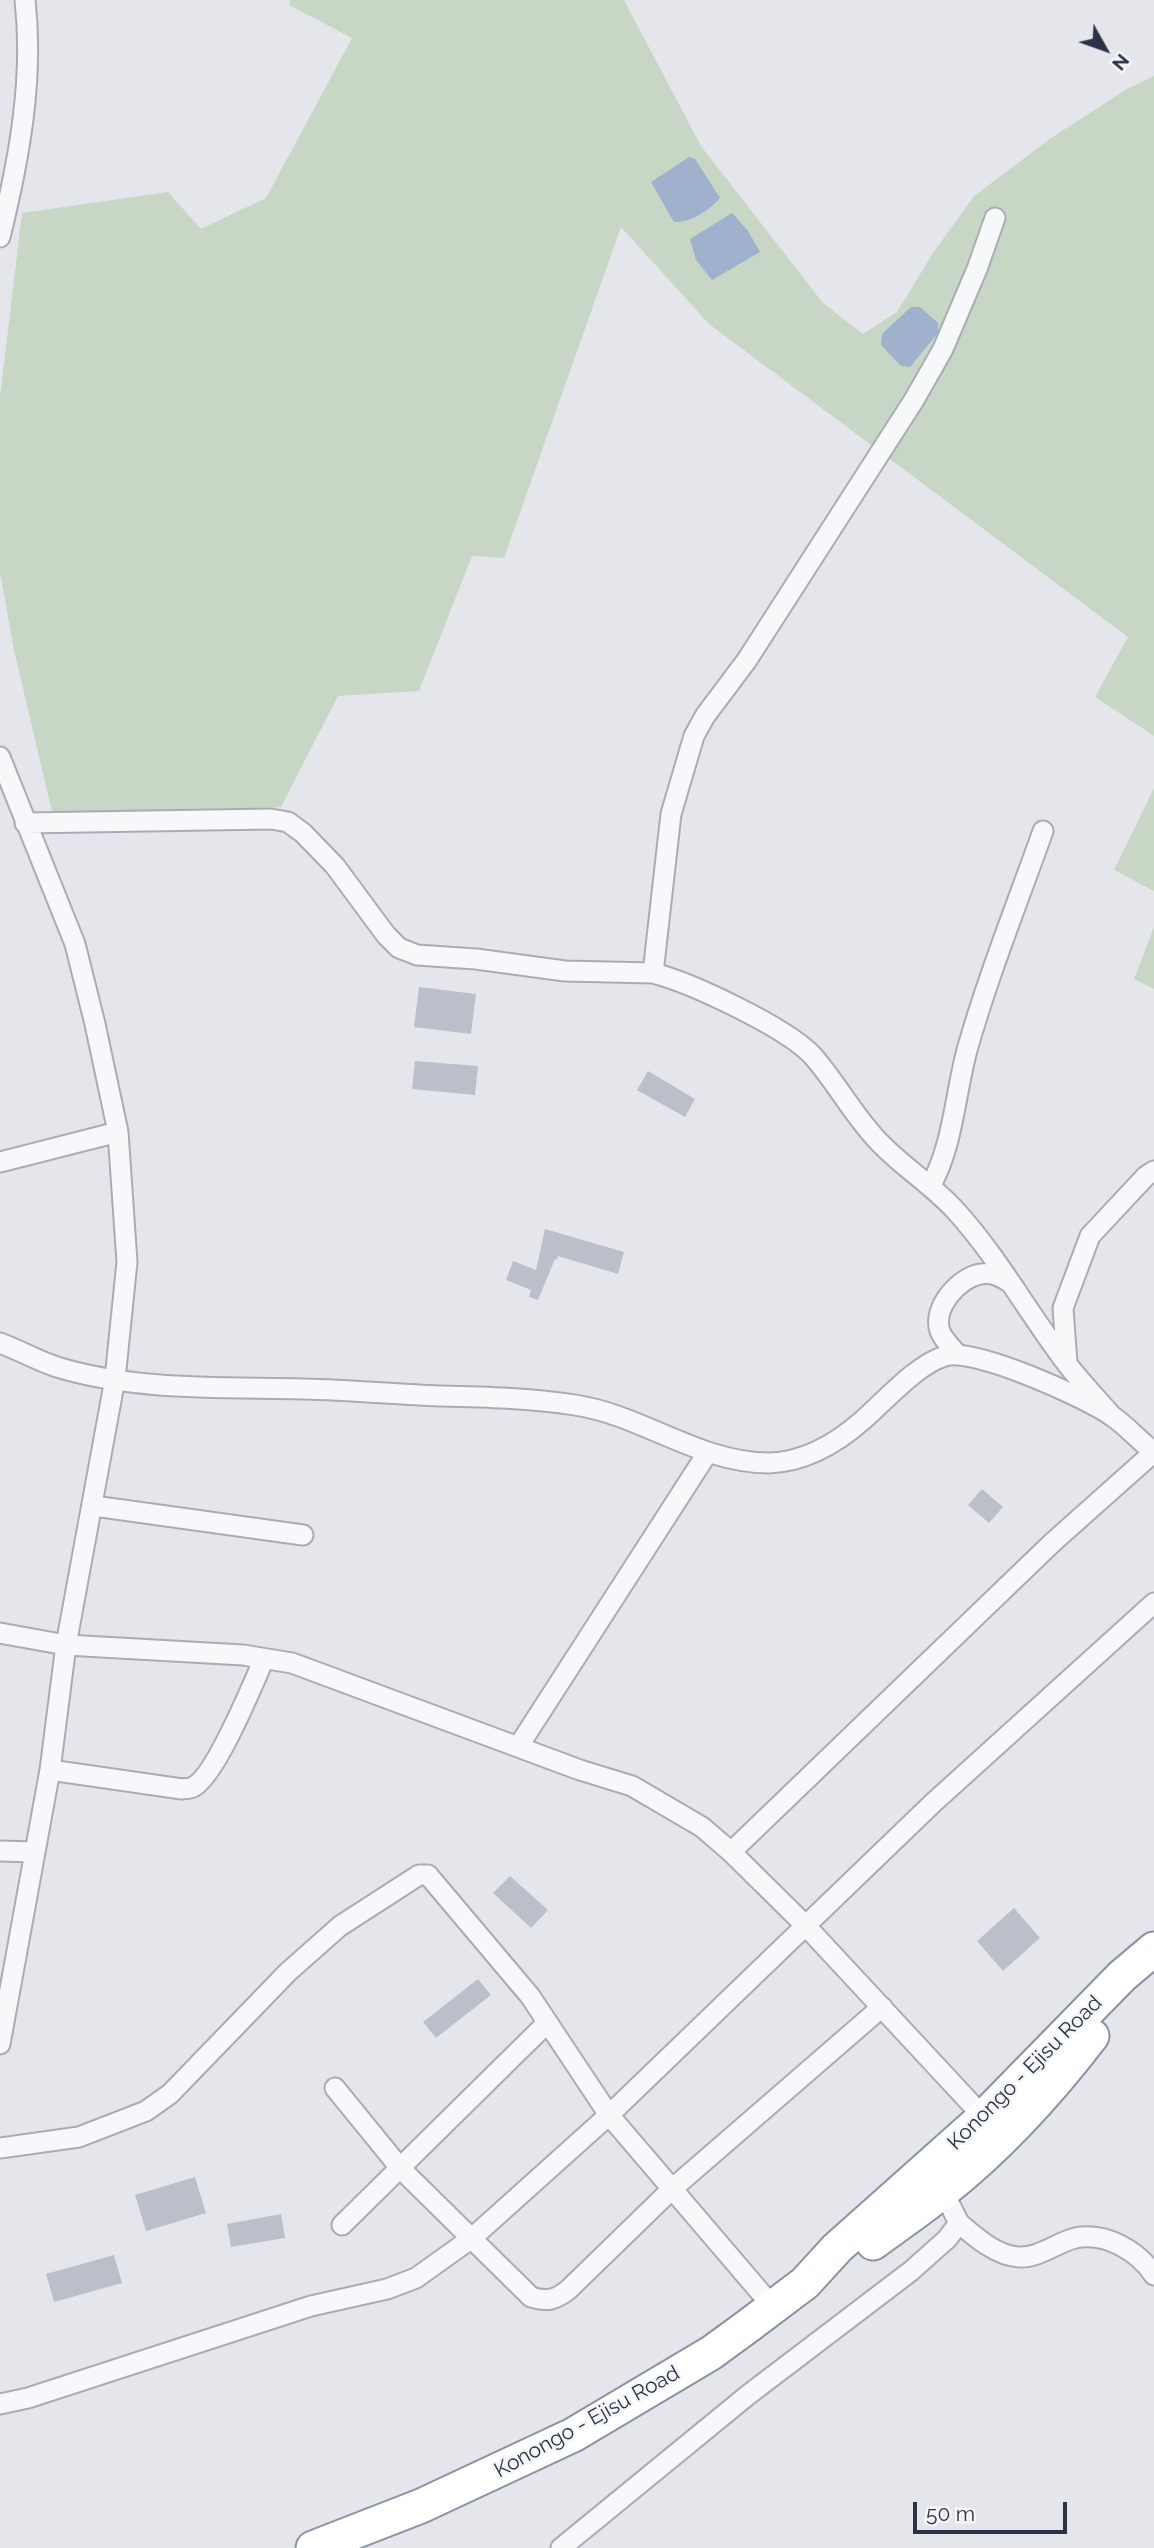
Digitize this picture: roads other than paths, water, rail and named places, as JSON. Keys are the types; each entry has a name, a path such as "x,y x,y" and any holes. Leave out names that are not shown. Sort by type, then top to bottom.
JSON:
{"highway":[{"name":"Konongo - Ejisu Road","path":"313,2548 421,2506 573,2435 711,2353 805,2283 837,2248 993,2127 1086,2043 1132,1985 1154,1949"},
{"name":"Konongo - Ejisu Road","path":"805,2283 848,2262 943,2191 993,2127"}],"street":[{"path":"0,237 3,207 26,102 25,0"},
{"path":"653,973 671,814 694,736 705,716 754,649 915,400 943,349 977,270 995,218"},
{"path":"0,757 75,944 118,1132 127,1262 115,1379 94,1506 66,1645 50,1770 0,2044"},
{"path":"25,823 271,819 288,822 303,833 335,866 386,935 399,948 416,955 476,959 565,971 653,973 670,977 777,1028 799,1042 820,1065 879,1143 931,1185 964,1221 1012,1283 1067,1364 1112,1416 1154,1452 1052,1543 731,1852"},
{"path":"931,1185 940,1168 975,1023 1043,831"},
{"path":"0,1162 118,1132"},
{"path":"1067,1364 1063,1308 1090,1236 1146,1176 1154,1171"},
{"path":"956,1353 940,1331 940,1312 951,1294 964,1281 979,1274 995,1274 1012,1283"},
{"path":"0,1343 57,1367 115,1379 194,1386 303,1389 577,1405 613,1415 672,1440 733,1460 769,1463 794,1461 825,1448 852,1430 926,1365 956,1353 983,1360 1077,1396 1112,1416"},
{"path":"518,1747 708,1452"},
{"path":"94,1506 303,1535"},
{"path":"0,2404 29,2398 311,2306 387,2289 416,2278 472,2238 609,2116 969,1770 1154,1603"},
{"path":"0,1633 66,1645 243,1655 292,1663 518,1747 632,1786 702,1827 731,1852 805,1925 993,2127"},
{"path":"50,1770 182,1789 193,1787 204,1778 230,1735 264,1659"},
{"path":"0,1851 34,1853"},
{"path":"0,2148 79,2137 146,2111 170,2094 288,1972 340,1926 419,1875 428,1875 530,1996 609,2116 773,2307"},
{"path":"335,2088 401,2169 531,2297 544,2301 557,2298 568,2290 672,2189 881,2007"},
{"path":"342,2225 547,2023"},
{"path":"943,2191 959,2223 977,2240 1017,2257 1032,2256 1077,2238 1101,2239 1126,2247 1146,2264 1154,2275"},
{"path":"561,2548 748,2395 902,2278 947,2239 959,2223"}],"water":[{"path":"689,157 695,159 720,198 699,215 674,222 651,182"},
{"path":"732,213 748,231 760,252 712,280 696,260 690,239"},
{"path":"911,307 920,307 938,323 938,333 910,367 901,366 881,345 882,334"}]}
